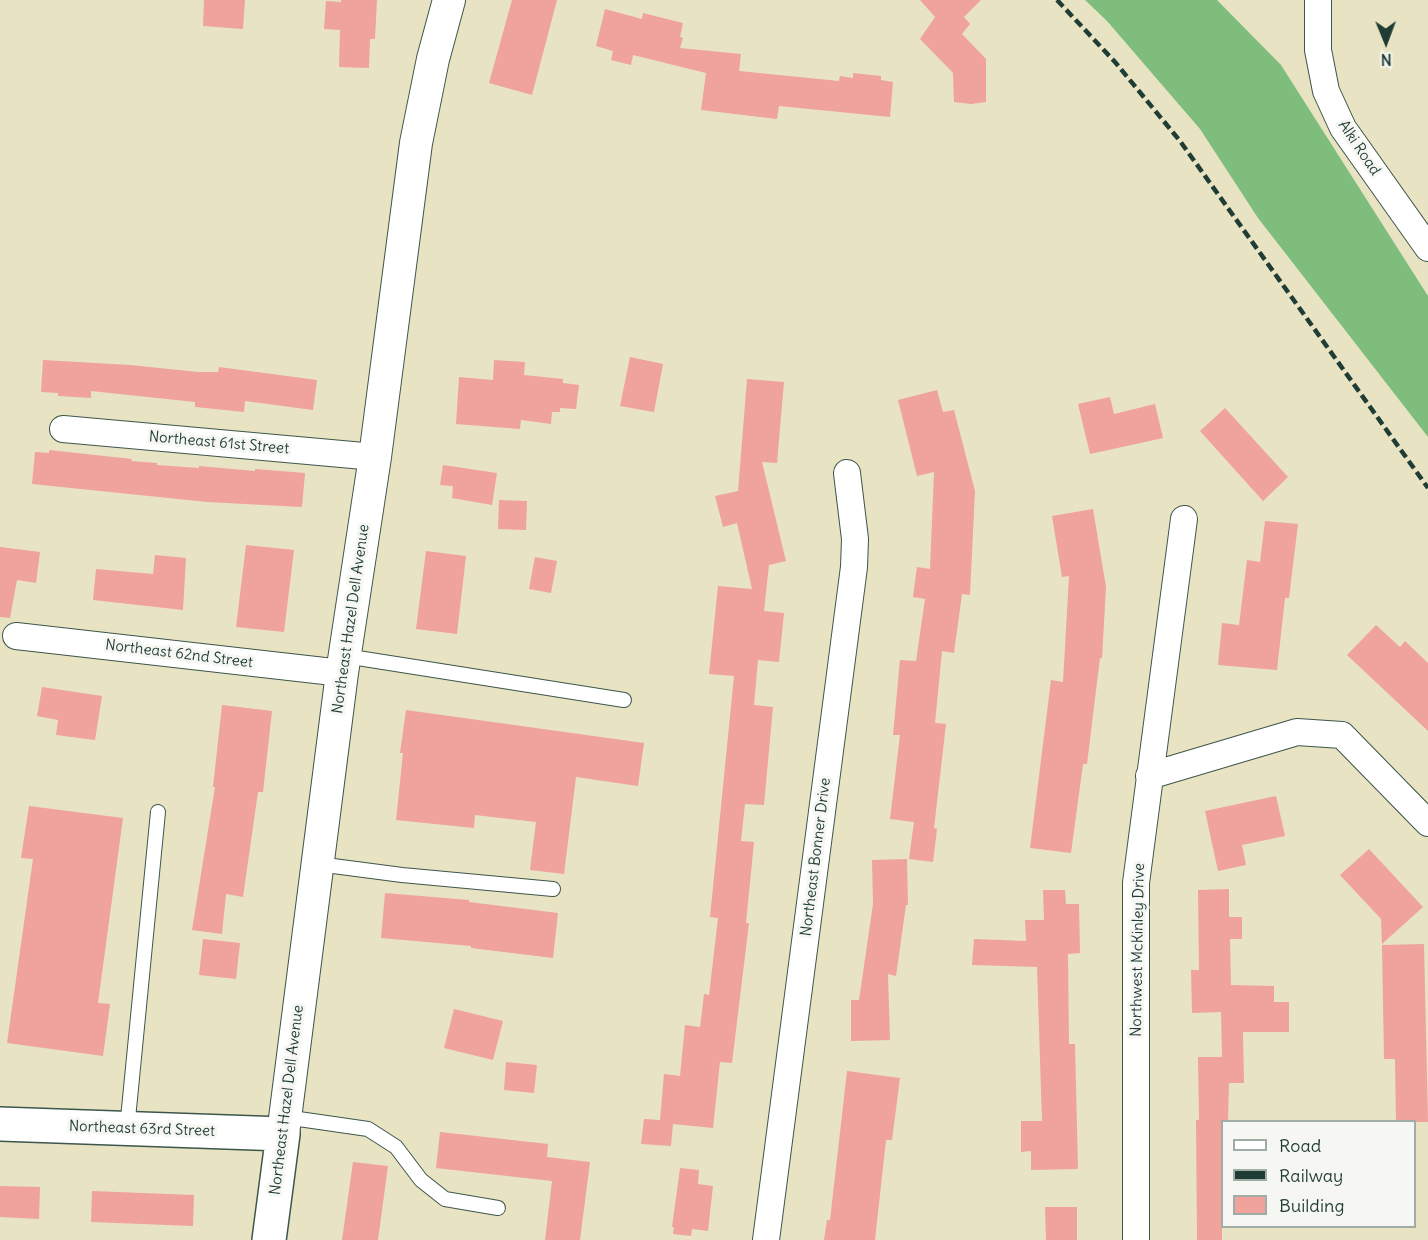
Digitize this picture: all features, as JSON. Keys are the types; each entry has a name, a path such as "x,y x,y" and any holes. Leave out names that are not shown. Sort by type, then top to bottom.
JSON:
{"main road":[{"name":"Northeast 63rd Street","path":"0,1124 127,1129 284,1125"},
{"name":"Northeast Hazel Dell Avenue","path":"269,1240 284,1125"}],"street":[{"name":"Northeast Hazel Dell Avenue","path":"284,1125 344,664 375,457 416,143 433,59 449,0"},
{"name":"Alki Road","path":"1318,0 1318,50 1326,91 1342,128 1428,248"},
{"name":"Northeast 61st Street","path":"63,429 375,457"},
{"name":"Northeast Bonner Drive","path":"766,1240 854,567 855,539 847,473"},
{"name":"Northwest McKinley Drive","path":"1136,1240 1136,883 1184,519"},
{"name":"Northeast 62nd Street","path":"16,636 344,664"},
{"path":"1149,776 1297,732 1342,735 1428,823"}],"lane":[{"path":"344,664 624,700"},
{"path":"127,1129 158,812"},
{"path":"318,864 402,875 553,889"},
{"path":"284,1125 368,1129 396,1147 421,1180 445,1199 498,1208"}],"green space":[{"path":"1085,0 1217,0 1281,65 1428,296 1428,437 1258,218 1200,129 1107,21"}],"building":[{"path":"204,0 245,0 243,29 203,26"},
{"path":"341,0 377,0 375,39 370,39 369,68 339,67 340,30 324,29 326,1 341,2"},
{"path":"512,0 557,0 532,95 489,83"},
{"path":"920,0 981,0 964,17 970,24 962,34 986,59 986,102 971,104 954,102 953,73 920,39 935,17"},
{"path":"605,9 642,19 643,13 683,23 680,48 741,54 739,71 839,81 840,76 853,78 853,73 881,76 881,80 893,82 890,117 779,106 777,119 701,110 706,73 633,55 631,65 611,60 613,51 596,46"},
{"path":"630,357 663,364 654,412 620,406"},
{"path":"43,360 198,372 218,372 219,367 317,380 313,410 245,401 244,412 195,407 195,402 91,391 91,398 58,396 58,393 41,392"},
{"path":"494,360 525,362 524,375 563,379 563,383 579,385 576,409 560,408 560,412 552,412 551,424 521,420 520,429 456,424 459,377 493,380"},
{"path":"747,379 784,382 777,463 762,462 786,561 769,565 764,611 784,613 779,662 758,660 754,705 773,707 764,805 745,804 741,841 754,842 746,923 749,923 732,1063 720,1062 713,1128 673,1124 671,1146 641,1144 644,1119 660,1120 664,1074 680,1076 685,1025 700,1027 704,994 709,995 718,918 710,917 734,676 709,674 718,586 752,589 737,523 723,527 715,496 738,491"},
{"path":"937,390 943,412 954,410 975,491 970,595 962,594 954,653 942,651 935,723 946,724 934,828 937,829 933,862 909,859 914,822 890,819 900,735 893,735 900,660 916,661 925,599 913,597 917,567 930,569 934,472 917,476 898,400"},
{"path":"1110,397 1114,414 1155,404 1163,438 1090,454 1078,404"},
{"path":"1225,408 1288,477 1263,501 1200,431"},
{"path":"49,450 132,459 131,461 157,463 157,465 305,473 302,507 207,502 32,484 35,452 49,453"},
{"path":"443,465 497,473 492,505 452,498 453,486 440,485"},
{"path":"499,500 527,501 526,530 498,529"},
{"path":"1093,509 1106,587 1102,658 1100,658 1087,764 1083,764 1071,853 1030,848 1051,680 1063,682 1069,576 1062,577 1052,516"},
{"path":"1265,521 1298,524 1289,598 1285,598 1277,670 1218,665 1222,623 1239,625 1247,560 1260,562"},
{"path":"246,545 294,550 284,632 236,627"},
{"path":"0,547 40,552 36,583 17,580 10,618 0,617"},
{"path":"426,551 466,556 457,634 416,629"},
{"path":"155,555 186,558 183,610 93,600 96,569 153,574"},
{"path":"535,557 557,561 551,593 529,589"},
{"path":"1376,625 1400,647 1405,641 1428,663 1428,731 1347,655"},
{"path":"42,687 102,696 95,740 56,735 58,720 37,716"},
{"path":"222,705 272,711 263,792 258,792 243,897 226,894 222,934 192,930 215,787 213,787"},
{"path":"406,710 644,743 638,786 576,777 564,874 530,870 536,822 475,815 474,828 396,820 403,753 400,753"},
{"path":"1276,796 1285,836 1242,845 1246,865 1218,871 1205,811"},
{"path":"29,806 123,818 98,1003 110,1004 103,1056 7,1043 33,859 21,858"},
{"path":"1369,849 1423,907 1382,944 1381,919 1340,875"},
{"path":"907,859 908,905 906,905 896,976 888,974 890,1040 851,1041 851,1000 859,1000 873,904 872,860"},
{"path":"1229,889 1229,917 1242,917 1242,939 1230,939 1231,985 1274,986 1274,1002 1289,1002 1289,1032 1243,1032 1244,1083 1229,1083 1228,1120 1221,1120 1222,1240 1197,1240 1198,1057 1222,1057 1221,1012 1192,1013 1191,970 1199,970 1198,890"},
{"path":"1043,890 1065,890 1066,904 1079,904 1080,953 1068,954 1069,1044 1075,1044 1078,1169 1031,1170 1031,1151 1021,1152 1021,1121 1042,1121 1037,967 972,965 974,939 1026,941 1025,920 1044,920"},
{"path":"385,893 469,900 469,902 558,913 553,958 471,948 471,946 381,938"},
{"path":"203,939 240,943 236,979 199,975"},
{"path":"1424,944 1428,1122 1396,1120 1395,1059 1384,1059 1382,945"},
{"path":"454,1009 503,1021 493,1060 444,1048"},
{"path":"506,1062 537,1065 534,1093 504,1090"},
{"path":"847,1071 900,1078 892,1140 886,1140 875,1240 824,1240 827,1220 830,1220"},
{"path":"440,1132 548,1144 547,1157 590,1162 580,1240 545,1240 552,1181 436,1168"},
{"path":"353,1162 388,1166 378,1240 342,1240"},
{"path":"680,1168 699,1170 698,1184 713,1186 708,1231 692,1229 691,1236 673,1234"},
{"path":"0,1186 40,1187 39,1219 0,1217"},
{"path":"92,1191 194,1195 193,1226 91,1222"},
{"path":"1045,1207 1077,1207 1077,1240 1046,1240"}],"railway":[{"path":"1057,0 1115,62 1180,141 1428,488"}]}
